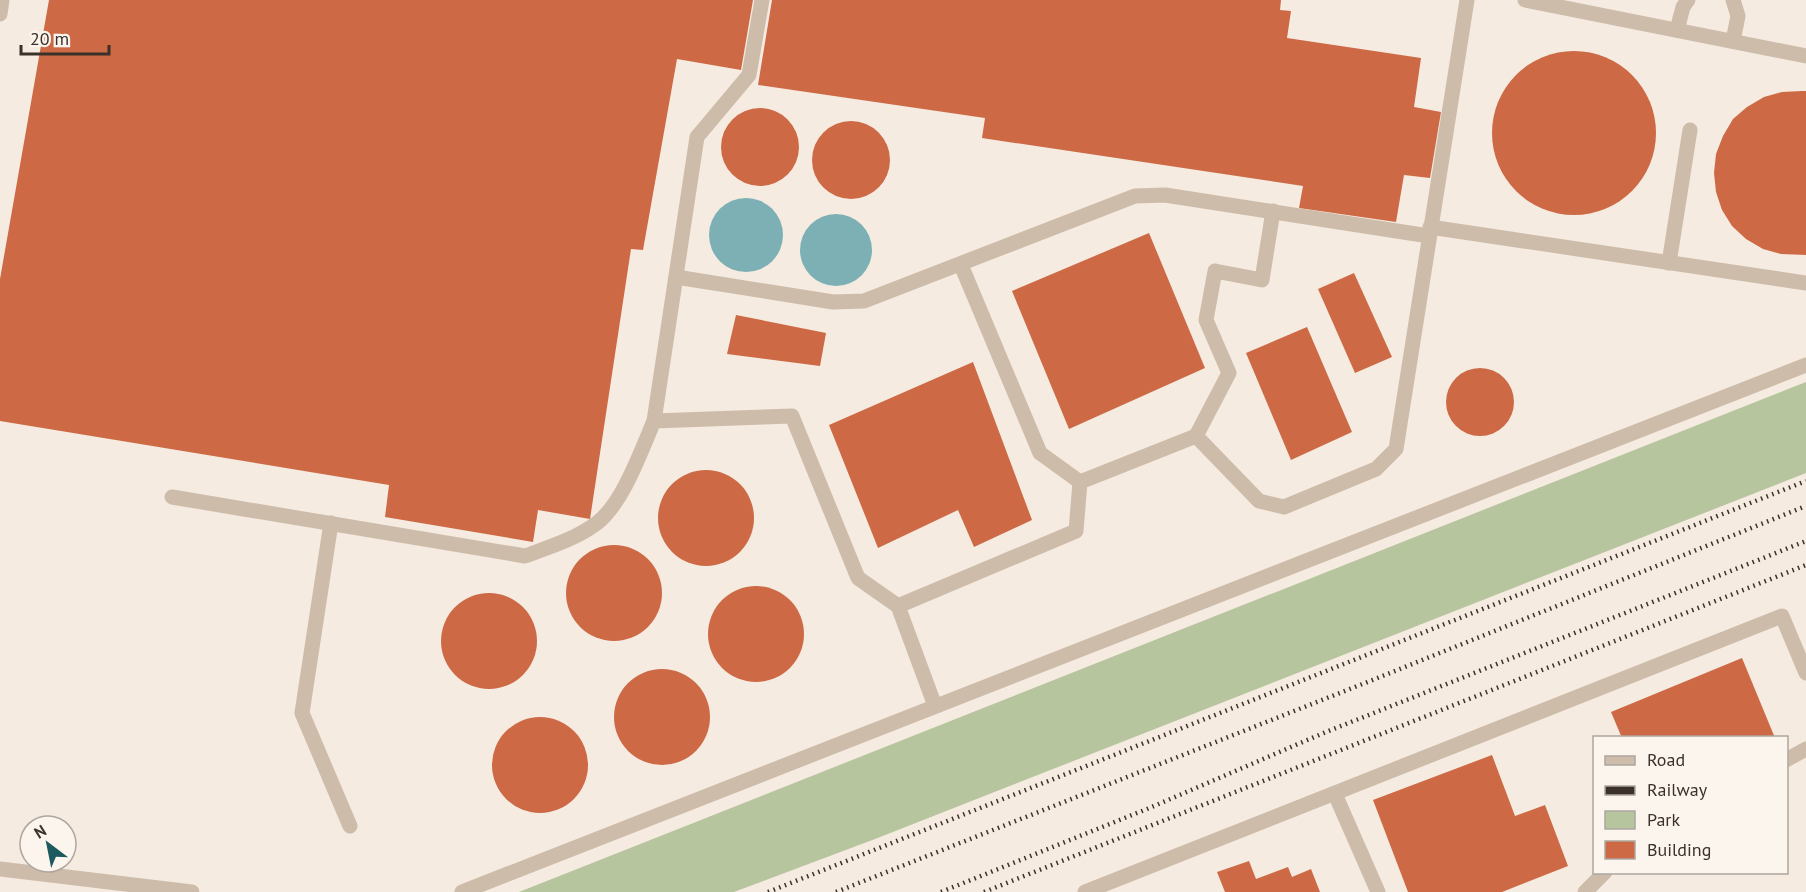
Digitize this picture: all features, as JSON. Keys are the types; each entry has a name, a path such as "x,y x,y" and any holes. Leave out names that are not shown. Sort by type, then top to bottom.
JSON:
{"street":[{"path":"0,14 2,0"},
{"path":"172,497 525,556 566,541 598,522 621,494 654,421 697,137 749,75 762,0"},
{"path":"1196,436 1259,501 1284,507 1376,470 1395,449 1467,0"},
{"path":"1525,0 1806,56"},
{"path":"1677,30 1683,7 1688,0"},
{"path":"1733,0 1738,16 1733,41"},
{"path":"1669,263 1690,130"},
{"path":"676,277 833,302 864,301 1135,196 1165,195 1806,283"},
{"path":"1080,482 1196,436 1228,373 1206,320 1215,271 1262,280 1273,211"},
{"path":"961,265 1040,453 1080,482"},
{"path":"462,892 1806,365"},
{"path":"654,421 792,416 858,578 898,606 935,706"},
{"path":"898,606 1076,531 1080,482"},
{"path":"331,523 302,713 350,826"},
{"path":"1085,892 1782,616 1806,673"},
{"path":"1788,759 1806,749"},
{"path":"1335,794 1378,892"},
{"path":"0,869 192,892"},
{"path":"1585,892 1604,874"}],"green space":[{"path":"1806,382 1806,473 875,839 734,892 519,892"}],"water":[{"path":"746,198 760,201 772,209 780,221 783,235 780,249 772,261 760,269 746,272 732,269 720,261 712,249 709,235 712,221 720,209 732,201"},
{"path":"843,214 862,224 870,236 872,250 870,264 862,276 850,284 829,286 810,276 802,264 800,243 810,224 822,216"}],"building":[{"path":"49,0 753,0 741,70 677,59 643,250 631,249 590,519 538,510 533,542 385,517 389,485 0,421 0,279"},
{"path":"772,0 1281,0 1280,10 1291,11 1287,38 1421,58 1414,107 1441,112 1430,178 1404,175 1396,222 1299,208 1303,186 982,138 985,118 758,85"},
{"path":"1574,51 1590,52 1606,57 1632,75 1650,101 1655,117 1655,149 1650,165 1632,191 1606,209 1590,214 1574,215 1558,214 1542,209 1516,191 1498,165 1493,149 1492,133 1493,117 1498,101 1516,75 1542,57 1558,52"},
{"path":"1806,91 1806,255 1781,254 1763,249 1746,239 1732,226 1722,210 1716,192 1714,173 1716,154 1733,119 1747,107 1764,97 1782,92"},
{"path":"760,108 775,111 788,119 796,132 799,147 796,162 788,175 775,183 760,186 745,183 732,175 724,162 721,147 724,132 732,119 745,111"},
{"path":"851,121 866,124 879,132 887,145 890,160 887,175 879,188 866,196 851,199 836,196 823,188 815,175 812,160 815,145 823,132 836,124"},
{"path":"1149,233 1205,368 1069,429 1012,291"},
{"path":"1354,273 1392,357 1355,373 1318,289"},
{"path":"736,315 826,333 820,366 727,354"},
{"path":"1307,327 1352,432 1291,460 1246,353"},
{"path":"973,362 1032,520 974,547 958,510 878,548 829,425"},
{"path":"1480,368 1493,371 1504,378 1511,389 1514,402 1511,415 1504,426 1493,433 1480,436 1467,433 1456,426 1449,415 1446,402 1449,389 1456,378 1467,371"},
{"path":"706,470 724,474 740,484 750,500 754,518 750,536 740,552 724,562 706,566 688,562 672,552 662,536 658,518 662,500 672,484 688,474"},
{"path":"614,545 632,549 648,559 658,575 662,593 658,611 648,627 632,637 614,641 596,637 580,627 570,611 566,593 570,575 580,559 596,549"},
{"path":"756,586 774,590 790,600 800,616 804,634 800,652 790,668 774,678 756,682 738,678 722,668 712,652 708,634 712,616 722,600 738,590"},
{"path":"489,593 507,597 523,607 533,623 537,641 533,659 523,675 507,685 489,689 471,685 455,675 445,659 441,641 445,623 455,607 471,597"},
{"path":"1742,658 1774,736 1621,736 1611,712"},
{"path":"662,669 680,673 696,683 706,699 710,717 706,735 696,751 680,761 662,765 644,761 628,751 618,735 614,717 618,699 628,683 644,673"},
{"path":"540,717 558,721 574,731 584,747 588,765 584,783 574,799 558,809 540,813 522,809 506,799 496,783 492,765 496,747 506,731 522,721"},
{"path":"1492,755 1515,816 1545,805 1568,866 1502,892 1408,892 1373,800"},
{"path":"1249,861 1256,879 1288,867 1292,877 1311,869 1320,892 1225,892 1217,872"}],"railway":[{"path":"768,892 1806,481"},
{"path":"836,892 1806,506"},
{"path":"941,892 1147,809 1326,732 1806,541"},
{"path":"984,892 1806,565"}]}
